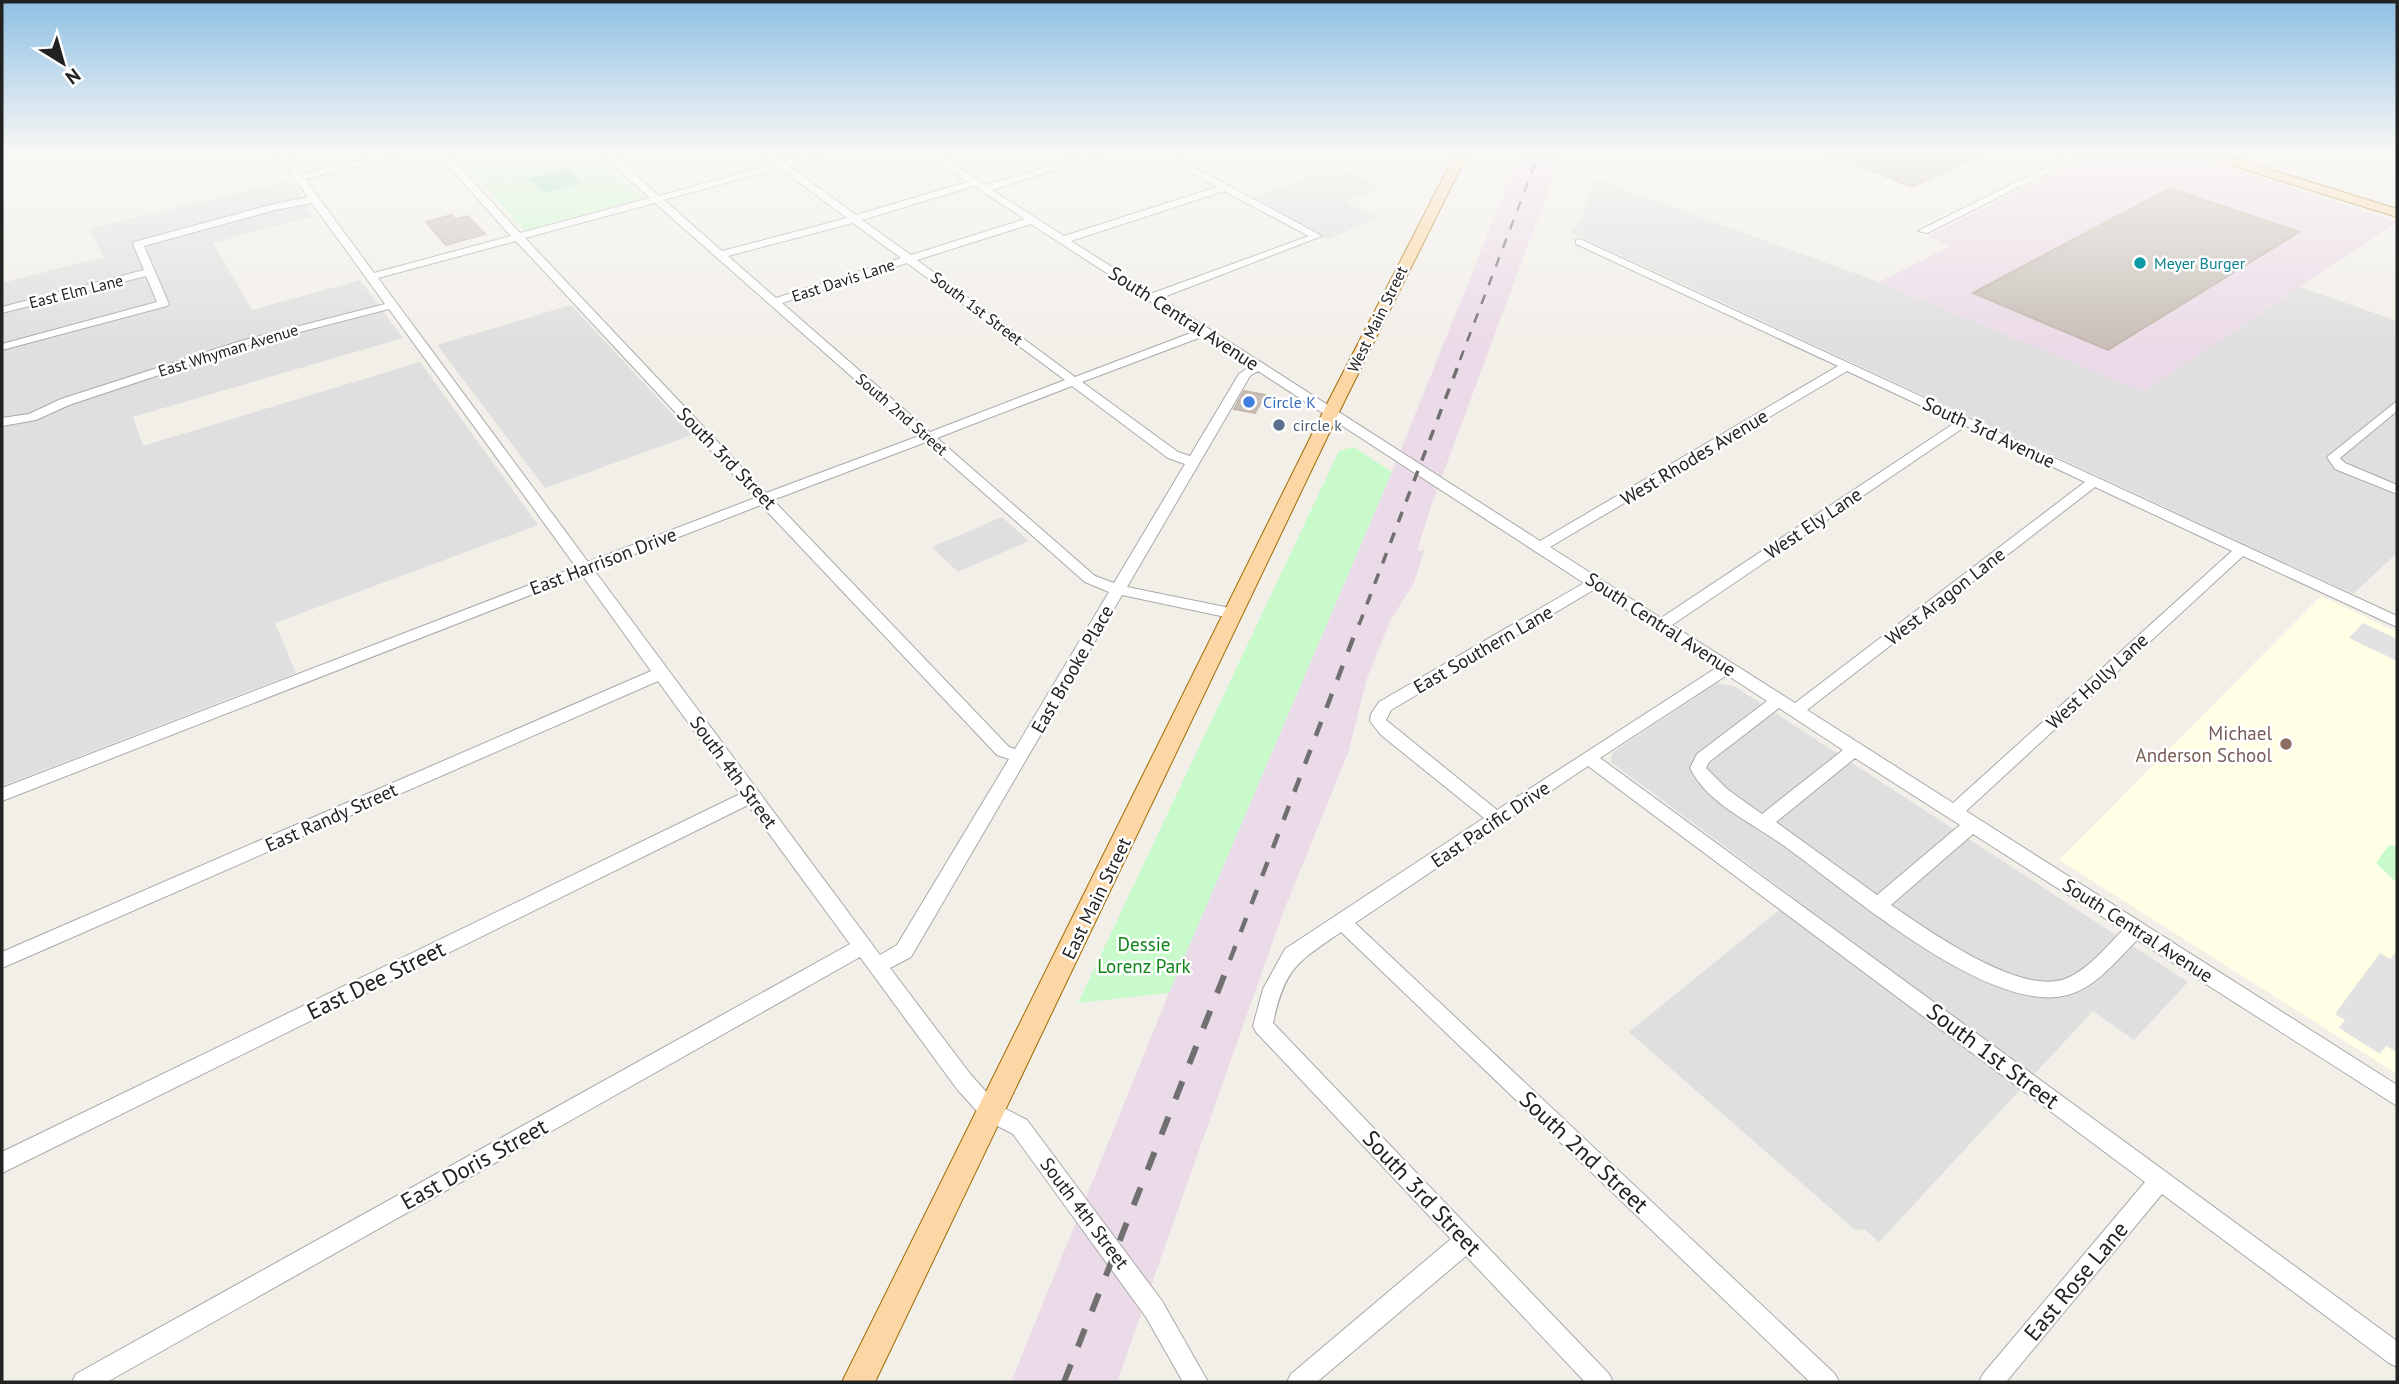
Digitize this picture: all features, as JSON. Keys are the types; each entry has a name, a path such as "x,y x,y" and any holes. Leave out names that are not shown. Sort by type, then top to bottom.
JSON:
{"main road":[{"name":"West Main Street","path":"1332,413 1431,216"},
{"name":"East Main Street","path":"858,1382 1332,413"}],"street":[{"path":"2,347 163,304 138,244 247,216"},
{"name":"South 4th Street","path":"328,216 751,796 964,1082 991,1112 1020,1127 1115,1253 1154,1309 1196,1382"},
{"name":"South 3rd Street","path":"500,216 579,304 766,498 1003,751 1020,757"},
{"path":"371,277 594,216"},
{"name":"South 2nd Street","path":"674,216 1090,579 1118,590 1234,614"},
{"name":"South 1st Street","path":"852,216 1173,455 1193,462"},
{"path":"719,255 863,216"},
{"name":"South Central Avenue","path":"1025,216 2397,1096"},
{"path":"1063,240 1138,216"},
{"path":"1153,297 1317,236 1279,216"},
{"path":"1923,231 1954,216"},
{"name":"East Davis Lane","path":"774,302 1032,220"},
{"name":"South 3rd Avenue","path":"1580,242 2397,622"},
{"name":"East Elm Lane","path":"2,310 150,272"},
{"name":"East Whyman Avenue","path":"2,420 33,417 65,402 245,343 393,305"},
{"name":"East Harrison Drive","path":"2,795 766,498 1206,331"},
{"name":"East Brooke Place","path":"877,966 904,951 1245,374 1259,366"},
{"name":"West Rhodes Avenue","path":"1540,547 1847,366"},
{"path":"2397,405 2333,457 2340,466 2397,490"},
{"name":"West Ely Lane","path":"1661,625 1965,421"},
{"name":"West Aragon Lane","path":"1795,711 2094,481"},
{"name":"West Holly Lane","path":"1954,812 2241,550"},
{"name":"East Southern Lane","path":"1497,819 1378,721 1379,713 1385,706 1595,583"},
{"name":"East Pacific Drive","path":"1269,997 1284,964 1292,954 1707,678 1728,668"},
{"name":"East Randy Street","path":"2,960 661,673"},
{"path":"1779,700 1698,762 1698,768 1707,782 1961,960 2001,980 2041,990 2059,989 2082,978 2136,929"},
{"path":"1764,822 1855,749"},
{"name":"South 1st Street","path":"1588,758 2397,1355"},
{"name":"East Dee Street","path":"2,1163 751,796"},
{"path":"1879,904 1973,824"},
{"name":"South 2nd Street","path":"1342,922 1827,1382"},
{"name":"East Doris Street","path":"84,1382 863,946"},
{"name":"South 3rd Street","path":"1269,997 1264,1026 1601,1382"},
{"name":"East Rose Lane","path":"1991,1382 2160,1180"},
{"path":"1299,1382 1467,1240"}],"shaded area":[{"path":"144,216 314,216 213,243 252,310 360,280 403,338 133,417 143,446 420,362 538,525 275,623 296,673 2,786 2,283 104,257 89,229"},
{"path":"1285,216 1374,216 1379,218 1328,239"},
{"path":"1495,216 1539,216 1431,506 1417,551 1424,550 1414,583 1390,621 1366,681 1348,753 1284,910 1117,1382 1011,1382 1169,993 1392,472"},
{"path":"1583,216 1696,216 1879,282 2143,391 2300,287 2397,321 2397,484 2360,469 2350,476 2397,496 2397,553 2353,594 1570,232"},
{"path":"1969,216 2377,216 2397,222 2143,392 1879,282 1950,246 1928,236"},
{"path":"571,305 692,435 545,488 437,345"},
{"path":"1002,517 1029,541 958,572 932,547"},
{"name":"Michael Anderson School","path":"2321,596 2397,632 2397,1074 2059,860"},
{"path":"2363,623 2397,639 2397,661 2349,638"},
{"path":"1716,683 1734,686 2188,982 2134,1040 2093,1011 1879,1242 1864,1229 1855,1230 1629,1032 1794,898 1611,762 1612,753"},
{"path":"2396,952 2397,1052 2386,1046 2380,1054 2339,1028 2345,1020 2335,1014 2380,953 2390,959"}],"green space":[{"path":"511,216 580,216 525,231"},
{"name":"Dessie Lorenz Park","path":"1354,447 1392,472 1169,993 1078,1003 1339,451"},
{"path":"2389,845 2397,846 2397,883 2376,863"}],"building":[{"path":"450,216 455,219 468,216 485,234 446,245 426,222"},
{"name":"Meyer Burger","path":"2118,216 2251,216 2299,232 2108,350 1973,293"},
{"name":"Circle K","path":"1244,391 1265,395 1255,413 1234,409"}],"railway":[{"path":"1460,360 1515,216"},
{"path":"1359,625 1461,358"},
{"path":"1230,960 1359,623"},
{"path":"1064,1382 1231,958"}],"place":[{"name":"Meyer Burger","path":"2140,263"},
{"name":"Circle K","path":"1249,402"},
{"name":"circle k","path":"1279,425"},
{"name":"Michael Anderson School","path":"2286,744"}]}
